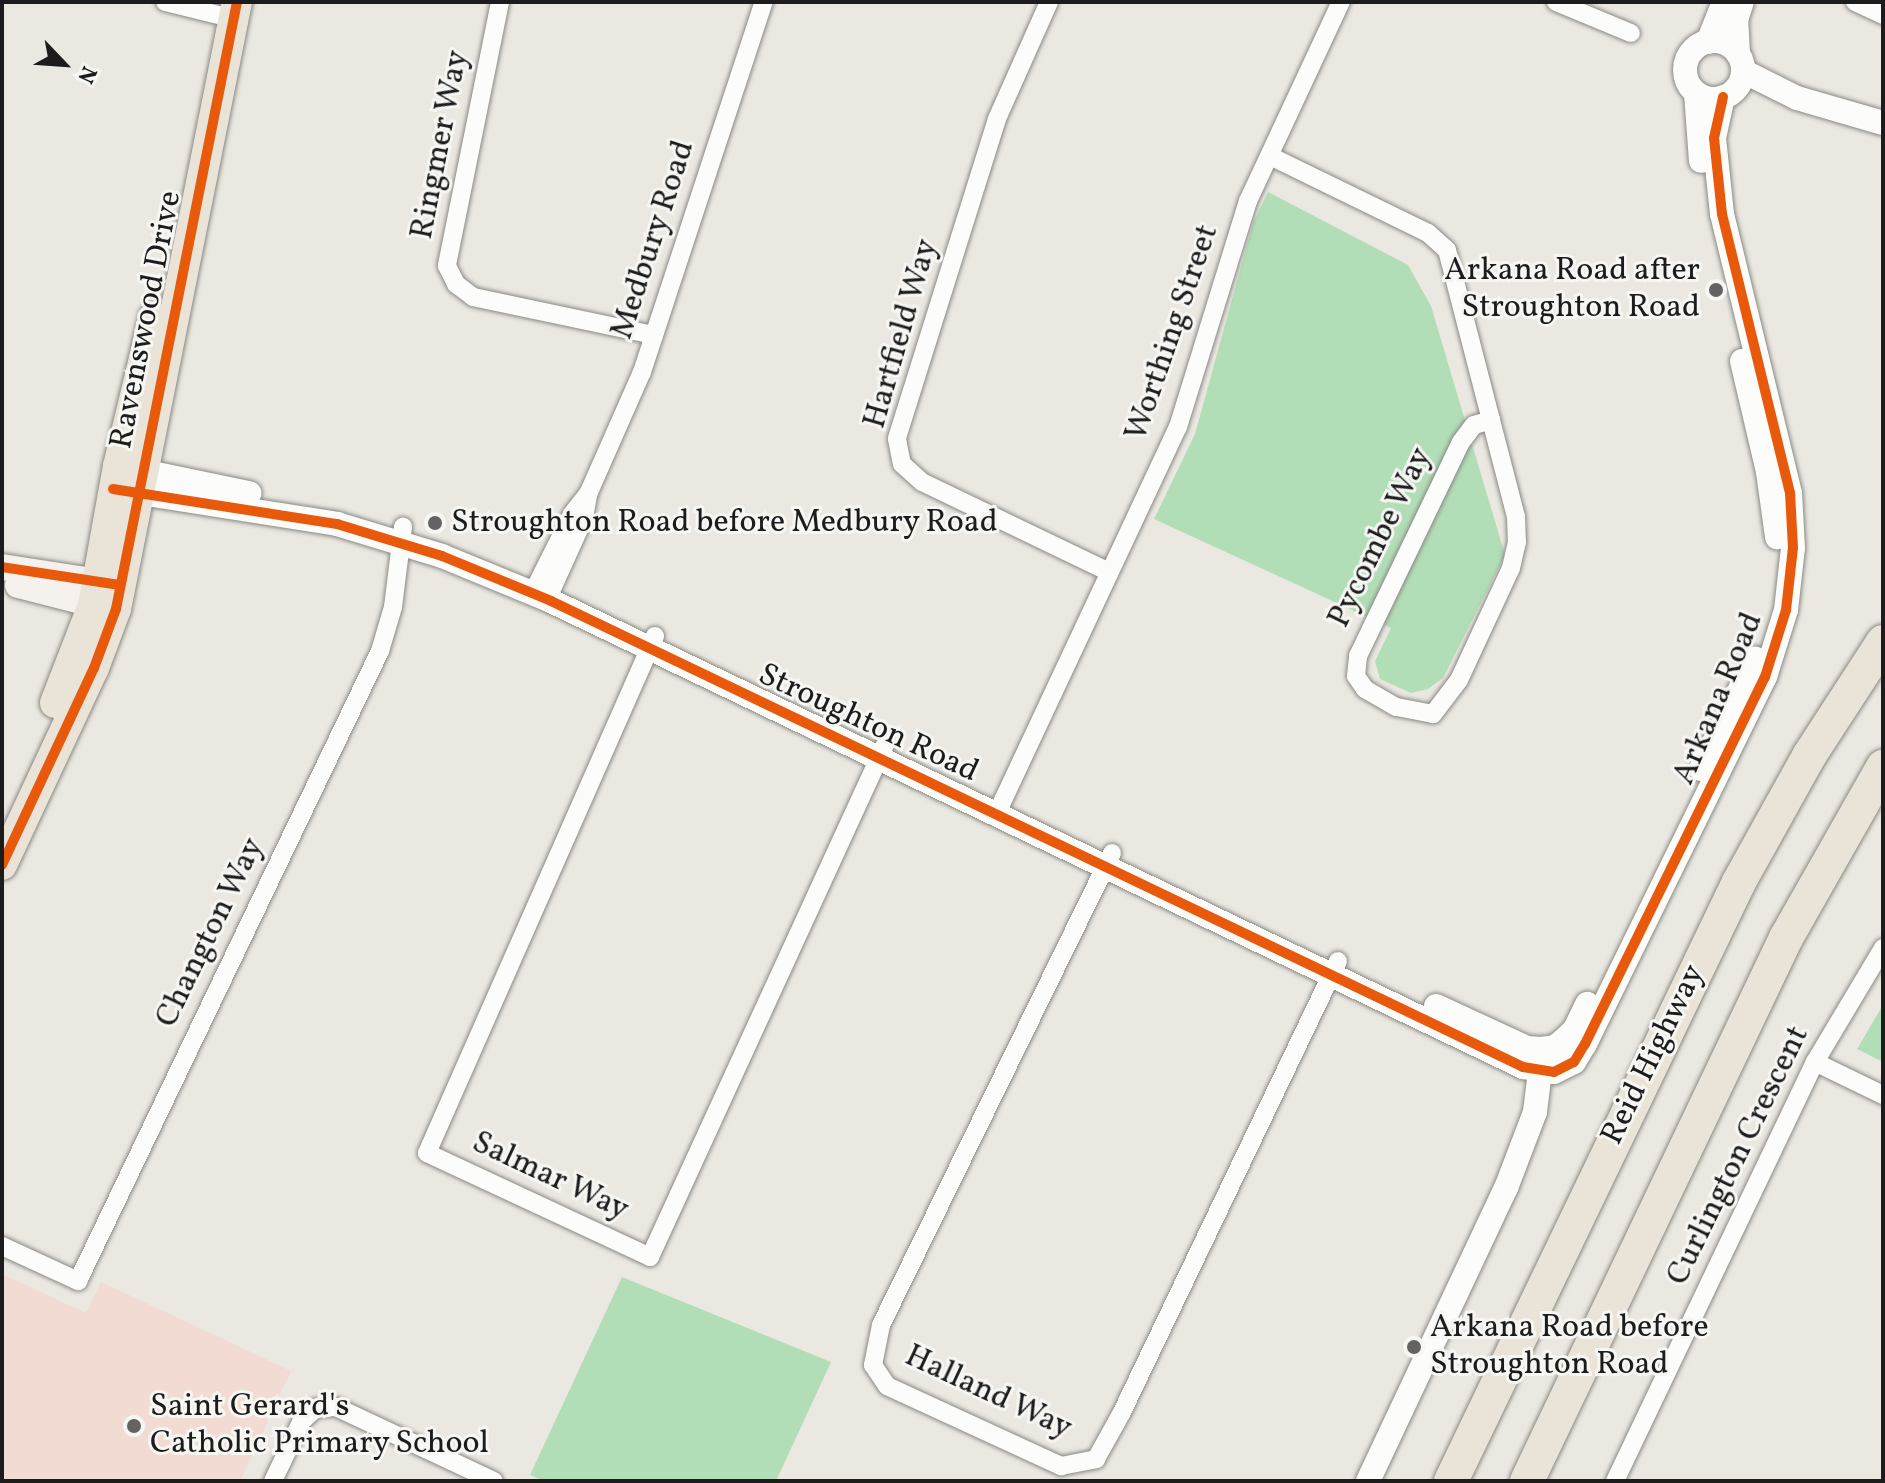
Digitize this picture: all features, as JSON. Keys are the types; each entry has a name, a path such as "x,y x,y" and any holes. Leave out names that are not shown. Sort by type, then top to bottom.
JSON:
{"highway":[{"name":"Reid Highway","path":"1451,1481 1739,882 1809,756 1883,642"},
{"path":"1527,1481 1786,938 1883,767"}],"main road":[{"name":"Ravenswood Drive","path":"3,863 94,668 129,480 228,9"},
{"path":"2,567 107,596"},
{"path":"2,581 107,596"},
{"name":"Ravenswood Drive","path":"2,818 107,596"}],"street":[{"path":"165,2 228,9"},
{"name":"Ringmer Way","path":"500,2 447,266 456,284 473,297 654,335"},
{"name":"Medbury Road","path":"543,590 572,514 589,492 642,372 764,2"},
{"name":"Hartfield Way","path":"1049,2 1002,105 897,439 902,464 922,482 1109,572"},
{"name":"Worthing Street","path":"1000,806 1178,427 1248,201 1341,2"},
{"path":"1556,2 1631,33"},
{"path":"1708,42 1724,2"},
{"name":"Arkana Road","path":"1368,1481 1506,1188 1521,1173 1552,1093 1553,1060 1765,677 1779,637 1791,577 1792,522 1786,469 1722,214 1714,138 1734,79 1736,20 1742,2"},
{"path":"1855,2 1883,15"},
{"path":"1708,42 1730,46 1734,79 1705,98 1696,93 1686,79 1686,62 1694,49 1708,42"},
{"path":"1734,79 1883,123"},
{"name":"Arkana Road","path":"1553,1060 1575,1029 1753,662 1768,613 1776,567 1776,518 1768,472 1702,182 1696,93"},
{"name":"Pycombe Way","path":"1270,156 1428,233 1447,250 1516,516 1517,542 1511,568 1459,680 1433,714 1396,707 1365,689 1356,676 1358,656 1461,442 1474,425 1491,420"},
{"name":"Stroughton Road","path":"129,480 402,535 543,590 1335,967 1553,1060"},
{"name":"Changton Way","path":"2,1246 78,1281 380,651 393,607 402,535"},
{"name":"Salmar Way","path":"652,642 427,1153 650,1257 882,752"},
{"name":"Halland Way","path":"1109,860 881,1325 873,1365 887,1386 1061,1466 1096,1459 1129,1398 1335,967"},
{"name":"Curlington Crescent","path":"1615,1481 1815,1062 1883,948"},
{"path":"1815,1062 1883,1095"},
{"path":"273,1481 301,1422 316,1408 336,1407 494,1481"}],"shaded area":[{"name":"Saint Gerard's Catholic Primary School","path":"2,1274 86,1313 101,1282 291,1371 240,1481 2,1481"}],"green space":[{"path":"1268,192 1408,265 1431,306 1505,555 1443,678 1428,689 1411,693 1380,679 1375,661 1391,628 1154,519 1195,434 1253,223"},
{"path":"1883,1005 1883,1062 1857,1049"},
{"path":"622,1277 831,1362 776,1481 544,1481 530,1475"}],"cycle path":[{"path":"2,865 94,668 116,609 237,2"},
{"path":"113,489 337,524 442,556 551,601 1523,1067 1554,1072 1574,1062 1585,1044 1765,677 1786,610 1793,548 1790,493 1722,214 1714,138 1723,97"},
{"path":"2,567 120,585"}],"place":[{"name":"Arkana Road after Stroughton Road","path":"1716,290"},
{"name":"Stroughton Road before Medbury Road","path":"435,523"},
{"name":"Arkana Road before Stroughton Road","path":"1414,1347"},
{"name":"Saint Gerard's Catholic Primary School","path":"134,1426"}]}
